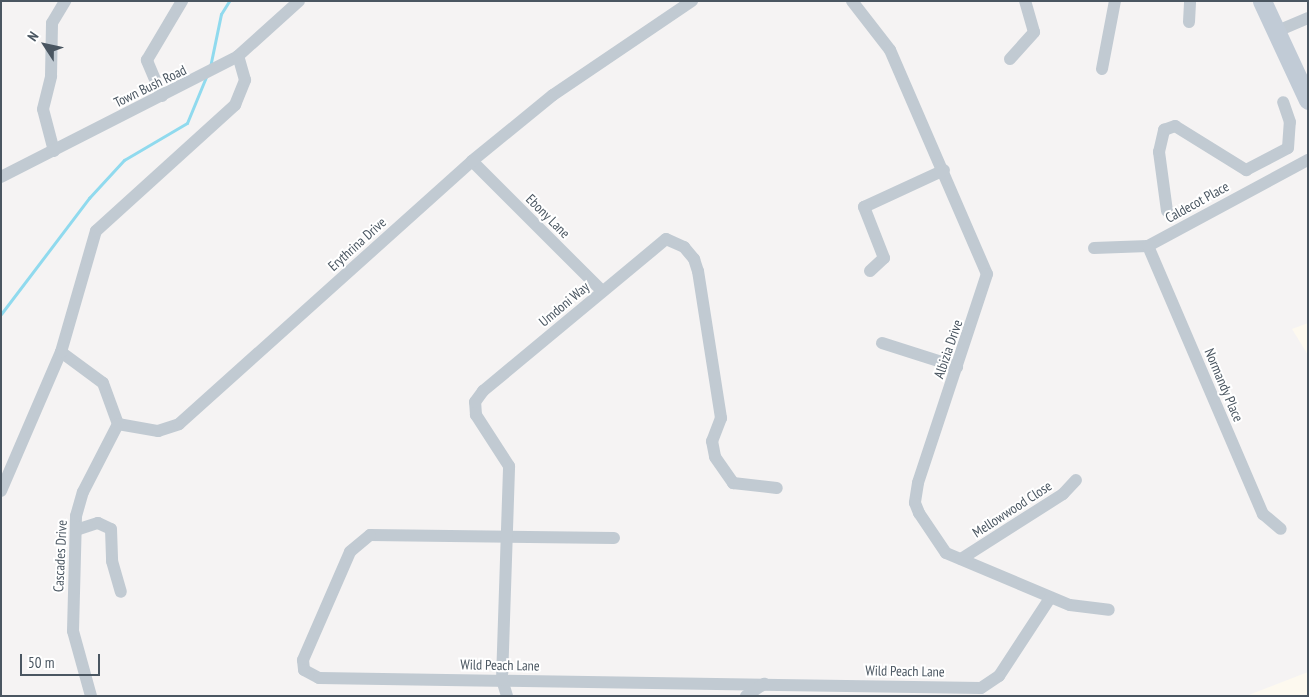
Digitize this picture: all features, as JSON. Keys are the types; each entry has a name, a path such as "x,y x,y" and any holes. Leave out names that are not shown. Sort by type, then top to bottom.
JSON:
{"street":[{"path":"54,151 43,109 51,76 52,23 65,1"},
{"path":"162,96 148,60 182,1"},
{"name":"Town Bush Road","path":"1,177 185,86 238,56 299,1"},
{"name":"Erythrina Drive","path":"118,424 158,431 179,424 472,161 553,95 692,1"},
{"name":"Albizia Drive","path":"852,1 890,50 944,170 987,274 915,503 939,545 961,560 1050,598 1109,610"},
{"path":"1010,59 1034,32 1025,1"},
{"path":"1102,69 1115,1"},
{"path":"1189,22 1190,1"},
{"path":"1262,1 1308,100"},
{"path":"1275,32 1308,18"},
{"path":"1,491 61,352 96,231 235,105 245,80 238,56"},
{"path":"1246,170 1288,148 1290,122 1284,102"},
{"path":"1167,212 1159,152 1162,134 1170,126 1246,170 1256,187"},
{"name":"Caldecot Place","path":"1094,248 1148,246 1308,160"},
{"name":"Ebony Lane","path":"472,161 602,291"},
{"path":"870,271 884,258 864,207 944,170"},
{"name":"Umdoni Way","path":"507,696 502,680 509,537 509,466 476,415 475,402 602,291 666,239 684,247 694,259 698,271 722,418 712,441 715,457 732,483 777,488"},
{"name":"Normandy Place","path":"1148,246 1263,514 1281,529"},
{"path":"882,343 957,367"},
{"path":"61,352 103,383 118,424"},
{"name":"Cascades Drive","path":"91,696 72,630 76,530 83,492 118,424"},
{"name":"Mellowwood Close","path":"961,560 1063,494 1076,480"},
{"path":"76,530 98,524 110,529 112,561 121,592"},
{"name":"Wild Peach Lane","path":"614,538 376,534 361,539 350,552 303,660 304,670 319,678 987,686 999,676 1050,598"},
{"path":"746,696 764,684"}],"shaded area":[{"path":"1308,323 1308,355 1292,329"},
{"path":"1308,672 1308,696 1246,696"}],"waterway":[{"path":"210,67 221,14 229,1"},
{"path":"1,314 89,198 124,160 187,123 206,77"}]}
